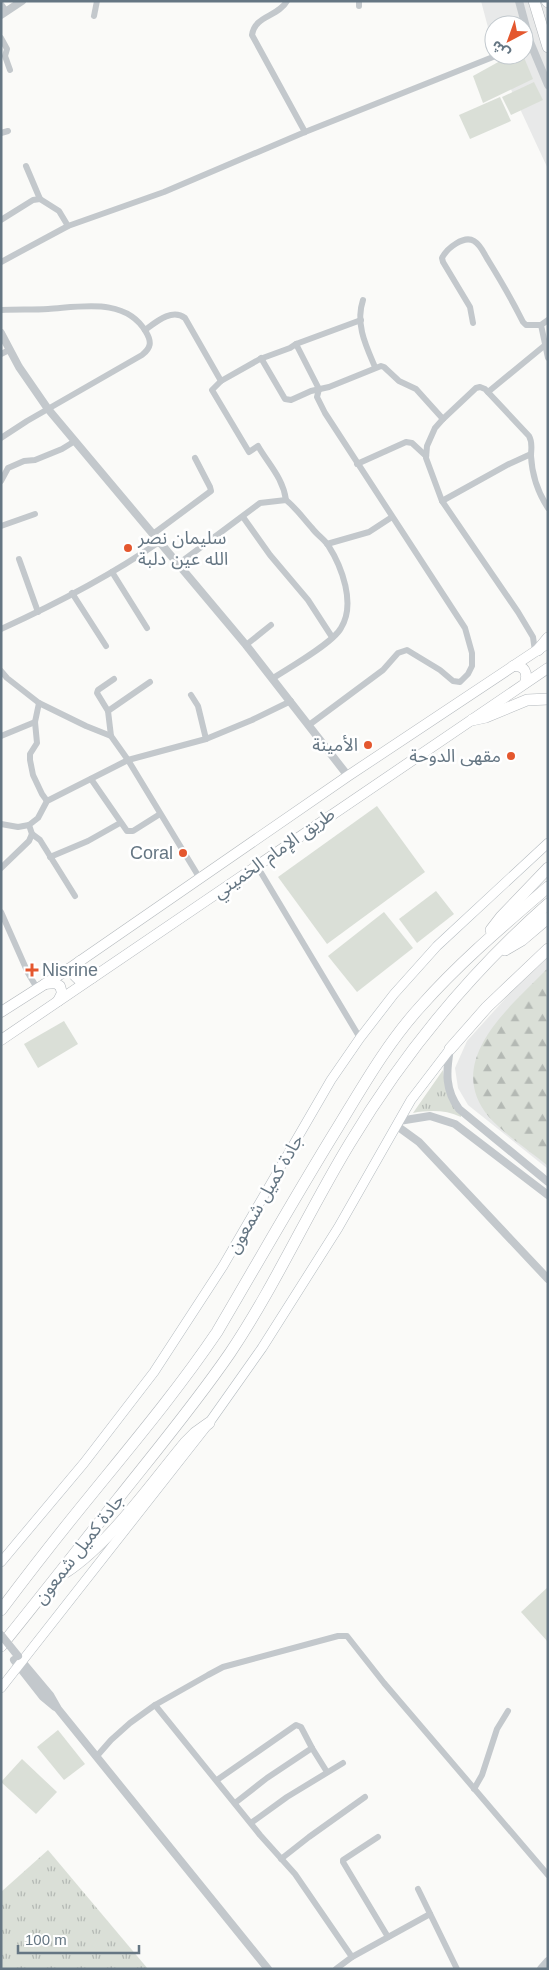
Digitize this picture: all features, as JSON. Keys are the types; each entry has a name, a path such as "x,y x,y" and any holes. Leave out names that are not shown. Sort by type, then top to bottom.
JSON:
{"highway":[{"path":"534,1 548,47"},
{"path":"536,651 548,633"},
{"path":"536,651 548,638"},
{"name":"طريق الإمام الخميني","path":"1,1012 348,776 548,643"},
{"path":"513,666 518,665 525,670 527,675 525,684"},
{"name":"طريق الإمام الخميني","path":"1,1040 548,668"},
{"path":"472,720 486,717 527,700 548,699"},
{"path":"481,946 501,917 548,868"},
{"path":"481,946 548,887"},
{"path":"492,956 548,904"},
{"path":"492,956 522,940 548,918"},
{"name":"جادة كميل شمعون","path":"1,1610 74,1516 151,1424 192,1370 217,1332 347,1112 393,1041 420,1006 481,946"},
{"path":"450,1049 487,1007 548,949"},
{"name":"جادة كميل شمعون","path":"1,1645 56,1579 160,1447 230,1352 284,1264 350,1144 376,1101 435,1023 492,956"},
{"path":"80,960 75,967 74,975 79,980 92,978"},
{"path":"41,986 55,983 60,986 62,993 57,1002"},
{"path":"56,1579 82,1561 94,1549 185,1443 209,1423"}],"main road":[{"name":"جادة كميل شمعون","path":"1,1562 84,1463 154,1372 224,1266 331,1080 360,1038 394,994 436,946 548,843"},
{"name":"جادة كميل شمعون","path":"1,1688 18,1661 209,1423 262,1348 311,1272 411,1100 450,1049"}],"street":[{"path":"1,4 4,13 22,1"},
{"path":"94,16 97,1"},
{"path":"287,1 283,8 258,21 254,25 252,35 305,132"},
{"path":"519,1 522,15"},
{"path":"1,38 7,49 5,56 10,70"},
{"path":"534,58 548,85"},
{"path":"1,262 68,226 164,192 305,132 484,61"},
{"path":"26,166 40,199 59,211 68,226"},
{"path":"1,220 34,200 40,199"},
{"path":"473,323 470,307 442,258 444,254 462,241 469,240 478,244 502,281 523,322 526,325 541,325 548,320"},
{"path":"363,300 360,308 363,338 375,367"},
{"path":"1,310 38,310 98,306 114,308 126,313 140,323 151,340 150,346 142,355 1,438"},
{"path":"145,330 172,314 180,314 185,318 221,381"},
{"path":"273,678 306,658 340,630 345,620 348,605 347,590 327,544 286,500 284,485 258,446 249,452 212,390 221,381 261,358 361,320"},
{"path":"541,325 548,358"},
{"path":"1,333 9,350 48,409 273,678 348,776"},
{"path":"296,344 319,389 317,398 320,404 357,464 465,628 472,653 472,666 465,679 460,682 453,681 440,670 407,650 402,651 383,670 309,725"},
{"path":"488,392 544,346"},
{"path":"1,354 9,350"},
{"path":"261,358 285,399 291,400 329,387 375,367 384,367 394,378 416,389 443,419"},
{"path":"426,456 430,439 443,419 476,388 483,387 529,436 532,445 531,454 536,487 548,508"},
{"path":"1,481 8,468 24,461 35,460 62,449 75,441"},
{"path":"357,464 406,442 412,442 426,456 442,501 518,612 533,637 536,651"},
{"path":"442,501 531,454"},
{"path":"153,534 211,491 195,458"},
{"path":"177,565 260,503 286,500"},
{"path":"1,526 34,514"},
{"path":"243,516 270,555 308,600 332,638"},
{"path":"327,544 369,532 392,517"},
{"path":"1,629 38,612 112,572 160,542"},
{"path":"19,559 38,612"},
{"path":"112,572 147,628"},
{"path":"72,593 106,646"},
{"path":"246,645 271,625"},
{"path":"1,671 4,679 39,703 111,736"},
{"path":"114,679 98,690 97,693 108,711 111,736 128,760 199,878"},
{"path":"108,711 150,682"},
{"path":"191,694 198,706 206,739"},
{"path":"1,824 18,827 29,825 38,818 48,800 128,760 206,739 291,701"},
{"path":"39,703 35,722 37,743 30,754 30,760 33,775 42,794 48,800"},
{"path":"1,736 35,722"},
{"path":"91,778 120,823 130,832 160,814"},
{"path":"50,857 88,841 120,823"},
{"path":"29,825 32,834 38,837 75,896"},
{"path":"1,868 26,845 32,834"},
{"path":"257,866 360,1038"},
{"path":"1,912 28,973 41,986"},
{"path":"450,1049 447,1080 453,1100 459,1109 548,1182"},
{"path":"398,1124 430,1116 455,1124 548,1195"},
{"path":"398,1124 419,1142 548,1279"},
{"path":"1,1635 43,1697 58,1709 97,1756 268,1969"},
{"path":"97,1756 130,1723 156,1705 223,1668 344,1635 350,1637 363,1658 548,1875"},
{"path":"1,1645 18,1661"},
{"path":"156,1705 251,1824 295,1874 352,1957"},
{"path":"474,1789 482,1775 497,1730 508,1711"},
{"path":"217,1780 296,1724 301,1727 327,1772"},
{"path":"235,1803 267,1778 312,1748"},
{"path":"251,1824 288,1797 343,1763"},
{"path":"281,1859 308,1837 365,1797"},
{"path":"378,1837 353,1852 343,1862 388,1937"},
{"path":"418,1889 457,1969"},
{"path":"336,1969 352,1957 430,1914"},
{"path":"540,1969 548,1961"}],"shaded area":[{"path":"481,1 548,1 548,169 500,65 534,65 534,15 485,15"},
{"path":"548,957 548,1169 468,1105 458,1088 455,1068 467,1041 512,991"}],"green space":[{"path":"493,65 527,65 533,79 483,103 473,76"},
{"path":"534,82 543,100 511,115 502,97"},
{"path":"500,97 511,121 470,139 459,115"},
{"path":"377,806 425,872 327,944 278,877"},
{"path":"436,891 454,914 417,943 399,919"},
{"path":"384,912 413,948 357,992 328,956"},
{"path":"548,968 548,1166 509,1136 489,1117 477,1096 473,1075 477,1055 487,1036 517,999"},
{"path":"64,1021 78,1044 38,1068 24,1044"},
{"path":"443,1070 446,1090 461,1117 438,1111 413,1113"},
{"path":"548,1587 548,1642 521,1612"},
{"path":"58,1730 85,1764 64,1780 37,1747"},
{"path":"22,1759 57,1792 36,1814 1,1782"},
{"path":"48,1850 148,1969 1,1969 1,1892"}],"place":[{"name":"سليمان نصر الله عين دلبة","path":"128,548"},
{"name":"الأمينة","path":"368,745"},
{"name":"مقهى الدوحة","path":"511,756"},
{"name":"Coral","path":"183,853"},
{"name":"Nisrine","path":"32,970"}]}
